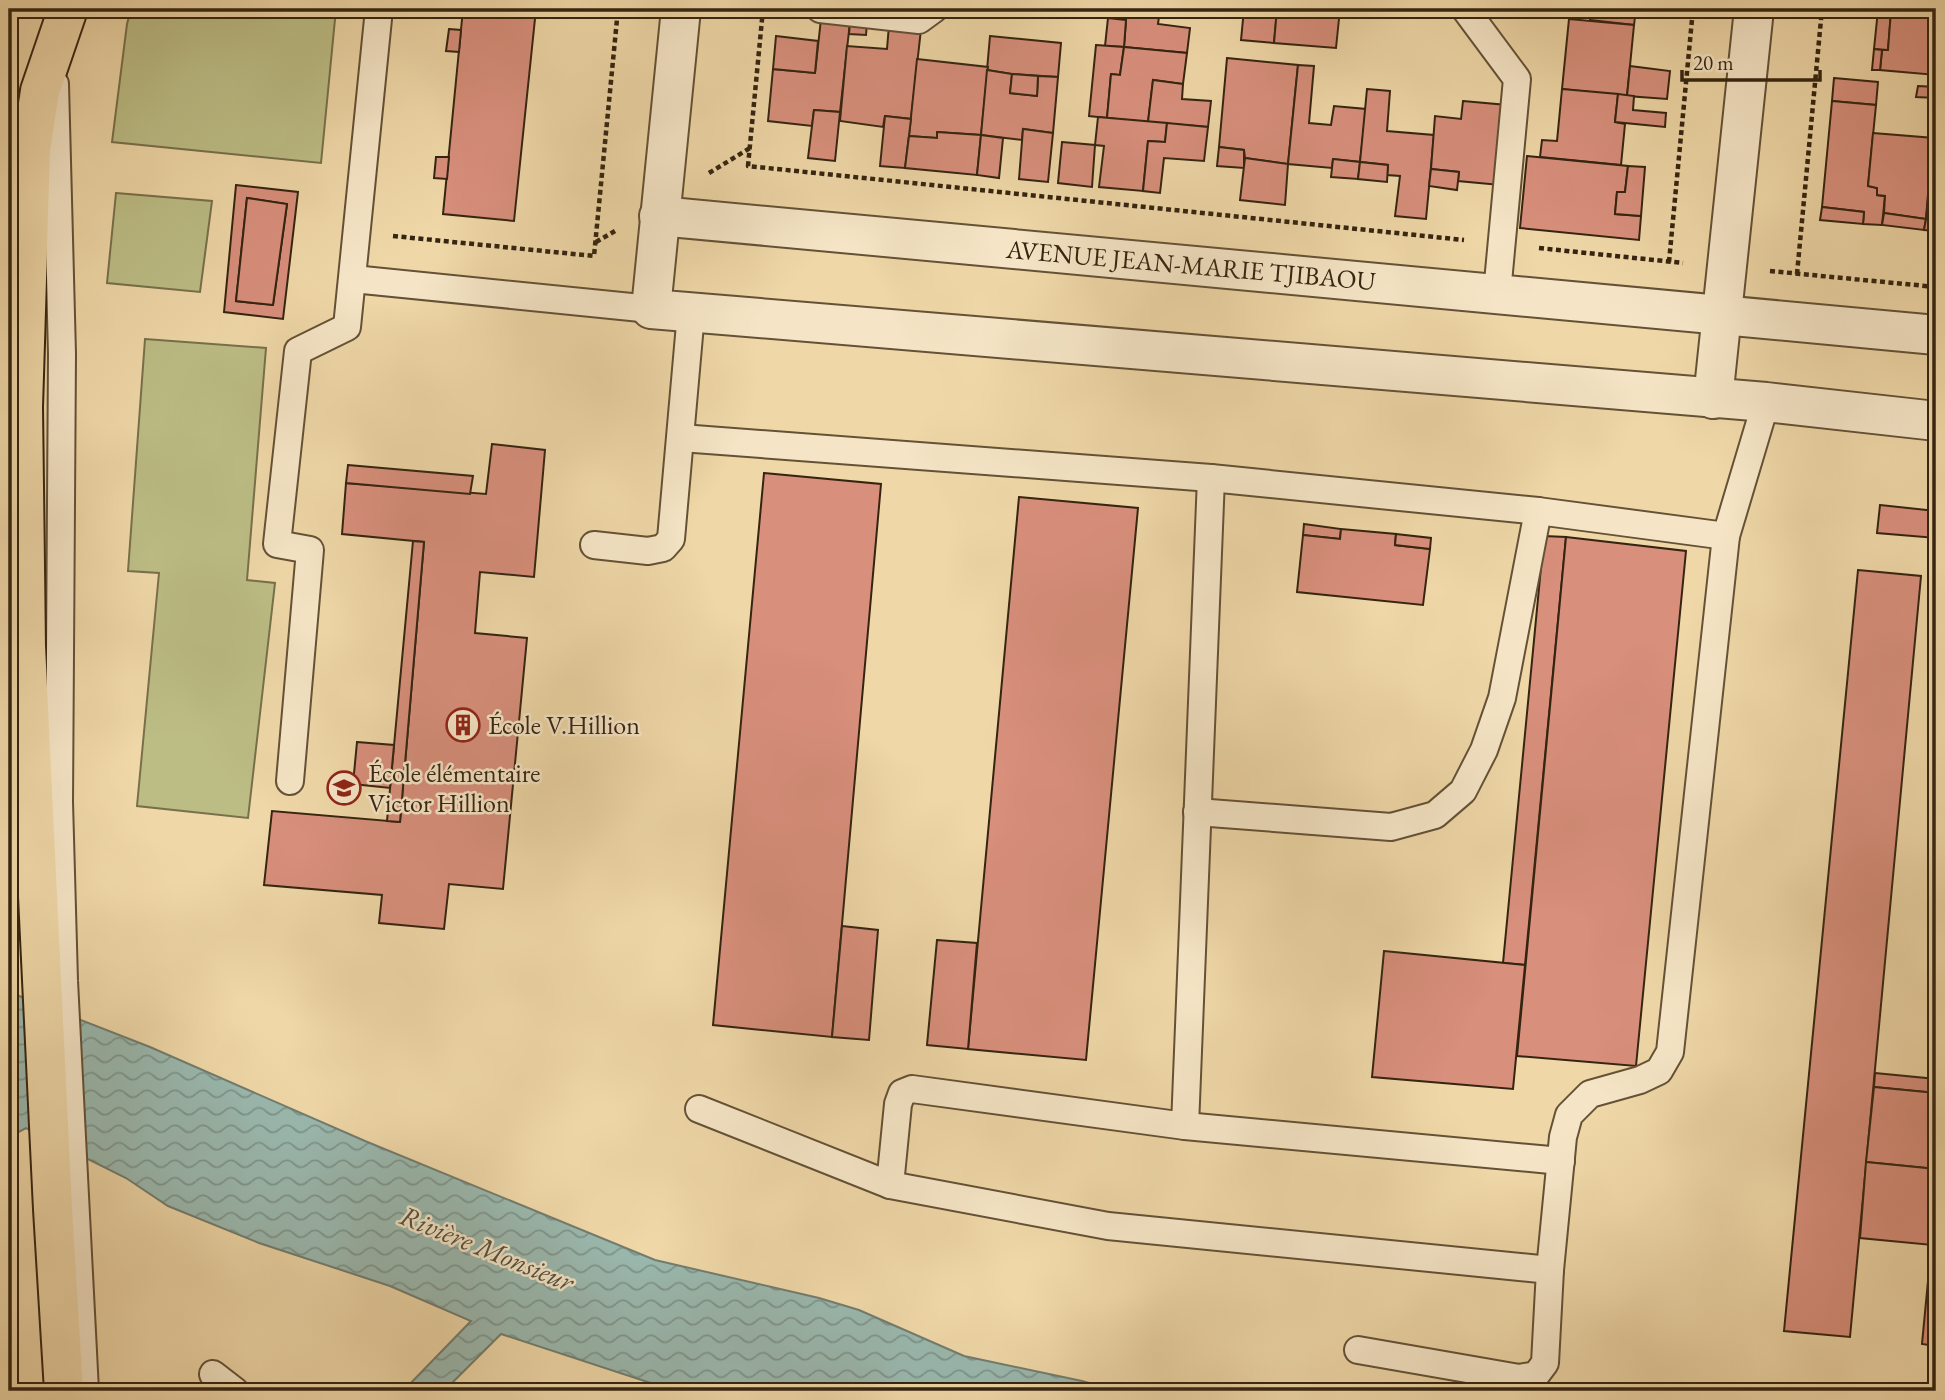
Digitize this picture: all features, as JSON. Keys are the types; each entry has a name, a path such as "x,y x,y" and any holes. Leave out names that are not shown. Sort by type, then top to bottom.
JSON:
{"highway":[{"path":"64,1391 64,1215 53,978 26,646 23,407 31,150 40,91 68,9"},
{"path":"9,207 23,407"}],"street":[{"path":"681,9 651,309 1766,402 1936,421"},
{"path":"1713,399 1754,9"},
{"name":"AVENUE JEAN-MARIE TJIBAOU","path":"659,216 1936,335"}],"lane":[{"path":"52,9 62,354 59,802 53,978"},
{"path":"290,780 310,550 277,544 298,351 347,327 379,9"},
{"path":"820,9 919,20 934,9"},
{"path":"1465,9 1517,79 1497,293"},
{"path":"353,279 651,309"},
{"path":"594,545 648,551 663,548 671,539 691,313"},
{"path":"1358,1350 1519,1378 1536,1375 1545,1363 1550,1270 1563,1138 1569,1115 1590,1094 1640,1080 1659,1071 1670,1052 1726,536 1766,402"},
{"path":"681,438 1211,478 1538,511 1726,536"},
{"path":"1185,1126 1211,478"},
{"path":"1197,812 1391,827 1434,815 1463,791 1484,750 1502,698 1538,511"},
{"path":"890,1185 898,1104 902,1093 912,1089 1185,1126 1561,1161"},
{"path":"699,1109 890,1185 1108,1226 1550,1270"},
{"path":"64,1215 85,1391"},
{"path":"213,1374 235,1391"}],"path":[{"path":"385,236 594,256 618,9"},
{"path":"763,9 748,166 1693,264"},
{"path":"1669,262 1693,9"},
{"path":"1797,274 1822,9"},
{"path":"700,179 750,148"},
{"path":"1761,270 1936,286"}],"green space":[{"path":"131,9 336,9 321,163 112,142"},
{"path":"116,193 212,201 200,292 107,283"},
{"path":"145,339 266,348 247,580 275,583 248,818 137,806 159,573 128,571"}],"water":[{"name":"Rivière Monsieur","path":"9,992 150,1047 365,1141 655,1260 819,1298 859,1310 964,1356 1118,1391 675,1391 501,1334 444,1391 403,1391 471,1321 390,1286 259,1243 168,1206 126,1178 26,1128 9,1137"}],"building":[{"path":"463,9 536,9 514,221 443,214"},
{"path":"1118,9 1160,9 1158,24 1190,28 1187,53 1124,47 1126,20 1118,19"},
{"path":"1244,9 1277,9 1274,43 1241,40"},
{"path":"1277,9 1340,9 1336,48 1274,43"},
{"path":"1592,9 1636,9 1634,25 1590,20"},
{"path":"1936,9 1936,15 1891,11"},
{"path":"1878,10 1891,11 1888,50 1874,49"},
{"path":"1891,11 1936,15 1936,75 1880,70 1882,50 1888,50"},
{"path":"1108,18 1126,20 1124,47 1105,46"},
{"path":"821,19 850,22 840,112 814,110 812,126 768,121 773,69 815,73"},
{"path":"1569,19 1634,25 1627,96 1562,89"},
{"path":"850,22 867,23 866,35 849,34"},
{"path":"889,25 921,29 911,119 885,116 883,127 840,121 847,46 887,49"},
{"path":"449,29 461,30 459,52 446,51"},
{"path":"776,36 818,41 815,73 773,69"},
{"path":"990,36 1061,43 1058,77 987,70"},
{"path":"1096,45 1124,47 1120,75 1111,74 1107,118 1089,116"},
{"path":"1124,47 1187,53 1183,84 1153,80 1148,122 1107,118 1111,74 1120,75"},
{"path":"1874,49 1882,50 1880,70 1872,70"},
{"path":"1227,58 1298,65 1288,164 1245,158 1244,150 1219,147"},
{"path":"917,59 988,67 981,135 937,132 937,138 909,136"},
{"path":"1298,65 1314,66 1309,123 1331,125 1334,106 1366,109 1360,162 1333,159 1332,168 1288,164"},
{"path":"1630,66 1670,71 1667,99 1627,96"},
{"path":"987,70 1012,74 1010,93 1037,96 1038,76 1058,77 1053,133 1023,129 1022,140 981,135"},
{"path":"1012,74 1038,76 1037,96 1010,93"},
{"path":"1834,78 1878,82 1876,105 1832,101"},
{"path":"1153,80 1183,84 1182,99 1211,101 1208,127 1148,122"},
{"path":"1918,86 1936,87 1936,98 1916,97"},
{"path":"1367,89 1390,91 1387,131 1434,135 1426,219 1395,216 1400,176 1387,175 1388,165 1360,162"},
{"path":"1562,89 1618,94 1615,122 1625,124 1621,165 1540,157 1542,140 1557,141"},
{"path":"1618,94 1634,96 1633,110 1666,113 1665,127 1615,122"},
{"path":"1463,101 1507,105 1500,185 1458,181 1459,172 1431,169 1435,116 1461,119"},
{"path":"1832,101 1876,105 1868,186 1877,188 1877,195 1885,196 1882,225 1863,224 1864,212 1822,207"},
{"path":"814,110 840,112 835,161 808,158"},
{"path":"885,116 911,119 905,168 880,166"},
{"path":"1098,117 1167,123 1165,142 1148,141 1143,191 1099,187 1104,146 1095,145"},
{"path":"1167,123 1208,127 1204,161 1164,158 1160,193 1143,191 1148,141 1165,142"},
{"path":"1023,129 1053,133 1048,182 1019,179"},
{"path":"937,132 981,135 977,175 905,168 909,136 937,138"},
{"path":"1873,133 1934,138 1926,219 1884,213 1885,196 1877,195 1877,188 1868,186"},
{"path":"981,135 1003,138 999,178 977,175"},
{"path":"1062,142 1095,145 1092,187 1058,183"},
{"path":"1219,147 1244,150 1244,168 1217,166"},
{"path":"1527,156 1628,166 1625,192 1617,192 1615,214 1641,216 1639,240 1520,228"},
{"path":"436,157 449,157 447,179 434,178"},
{"path":"1931,157 1936,158 1936,219 1926,219"},
{"path":"1245,158 1288,164 1285,205 1240,200"},
{"path":"1333,159 1360,162 1358,179 1331,177"},
{"path":"1360,162 1388,165 1387,182 1358,179"},
{"path":"1628,166 1645,167 1641,216 1615,214 1617,192 1625,192"},
{"path":"1431,169 1459,172 1457,190 1429,186"},
{"path":"236,185 298,192 283,319 224,312","holes":["247,198 287,204 273,305 236,301"]},
{"path":"247,198 287,204 273,305 236,301"},
{"path":"1822,207 1864,212 1863,224 1820,220"},
{"path":"1884,213 1926,219 1924,230 1882,225"},
{"path":"1926,219 1936,219 1936,231 1924,230"},
{"name":"École V.Hillion","path":"492,444 545,450 534,577 480,572 475,633 527,638 503,889 449,884 444,929 379,923 382,895 264,885 272,811 400,822 424,542 342,534 346,483 486,494"},
{"path":"348,465 473,476 470,494 346,483"},
{"path":"764,473 881,484 832,1037 713,1025"},
{"path":"1019,497 1138,508 1086,1060 968,1049"},
{"path":"1880,505 1936,511 1936,538 1877,533"},
{"path":"1304,524 1341,529 1340,539 1303,535"},
{"path":"1341,529 1396,534 1395,545 1430,549 1423,605 1297,592 1303,535 1340,539"},
{"path":"1396,534 1431,538 1430,549 1395,545"},
{"path":"1544,536 1566,537 1525,965 1503,963"},
{"path":"1566,537 1686,551 1636,1066 1517,1056"},
{"path":"413,541 424,542 400,822 387,821"},
{"path":"1858,570 1921,576 1850,1337 1784,1331"},
{"path":"357,742 394,745 390,788 353,784"},
{"path":"842,926 878,930 869,1040 832,1037"},
{"path":"937,940 977,943 968,1049 927,1045"},
{"path":"1384,951 1525,965 1513,1089 1372,1077"},
{"path":"1875,1073 1936,1079 1936,1093 1874,1087"},
{"path":"1874,1087 1936,1093 1936,1169 1866,1162"},
{"path":"1866,1162 1936,1169 1932,1245 1860,1238"},
{"path":"1936,1197 1936,1346 1922,1344"}],"place":[{"name":"École V.Hillion","path":"463,725"},
{"name":"École élémentaire Victor Hillion","path":"344,788"}]}
